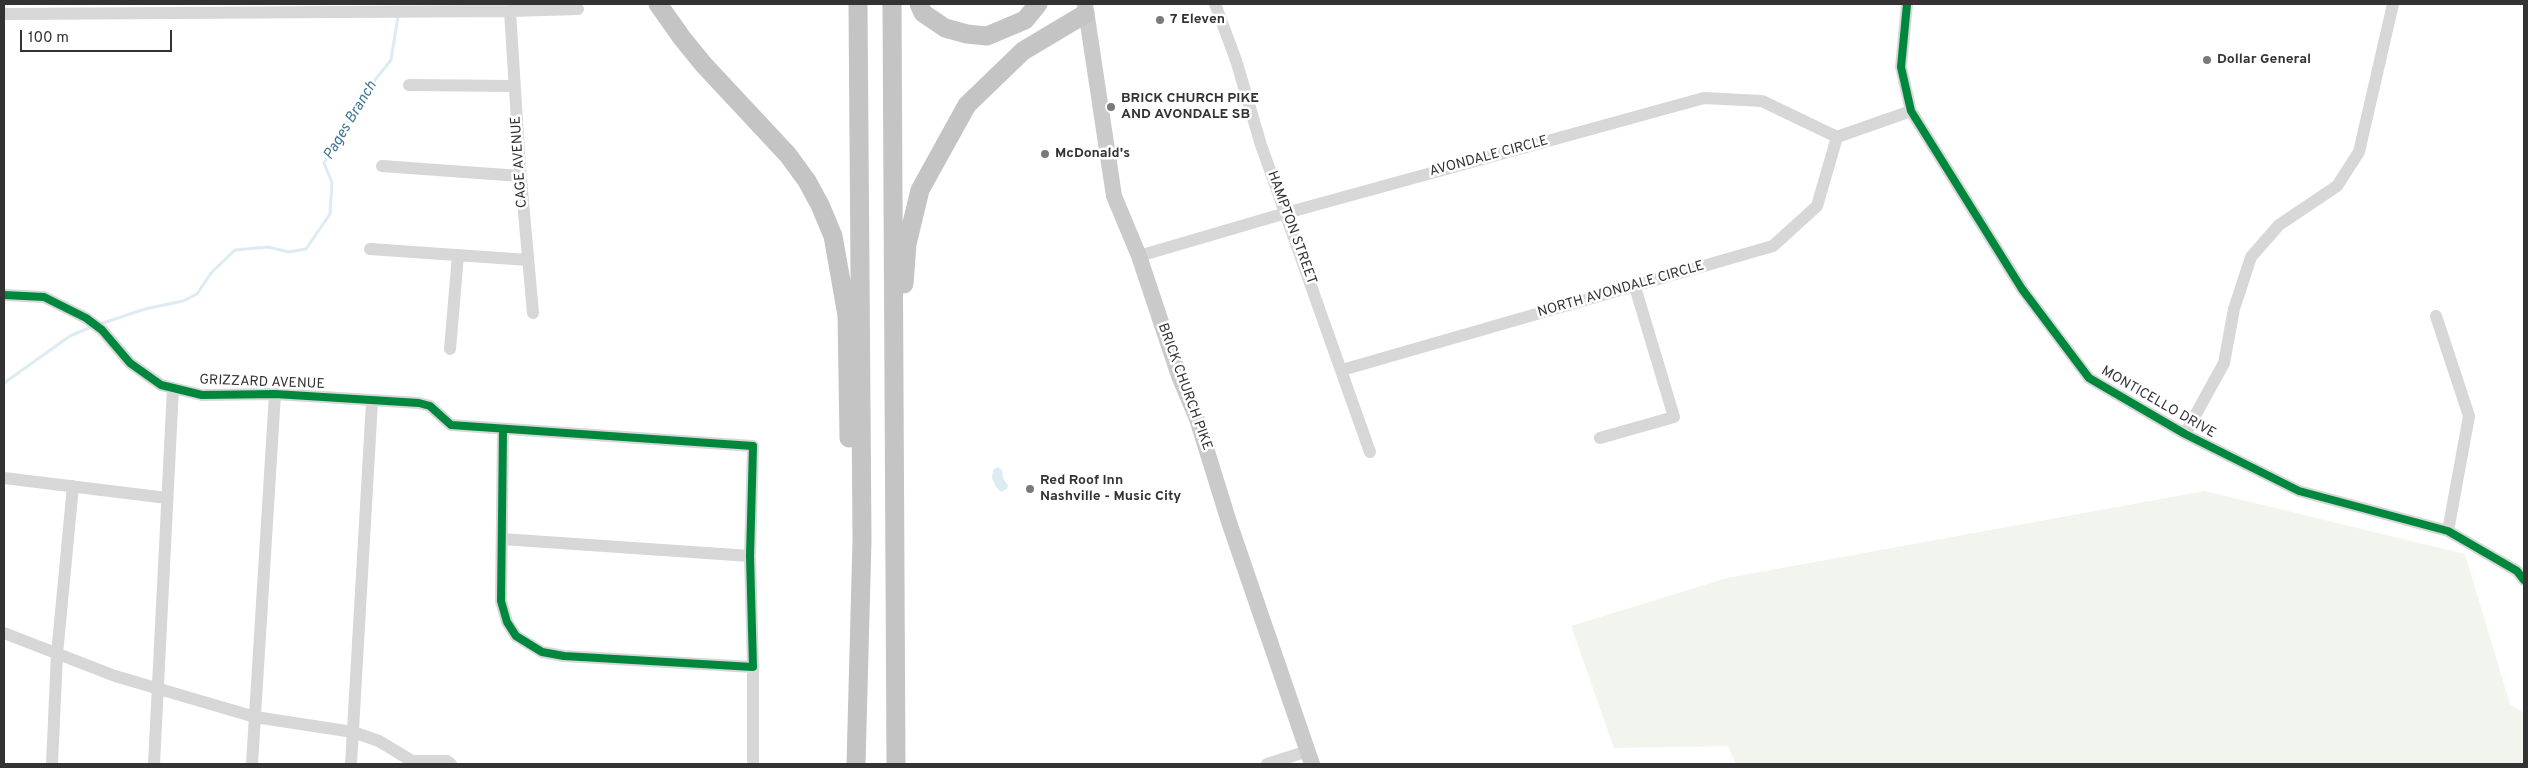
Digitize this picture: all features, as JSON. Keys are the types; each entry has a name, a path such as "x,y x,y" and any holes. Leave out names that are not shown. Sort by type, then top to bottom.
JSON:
{"highway":[{"path":"658,4 704,65 788,155 807,181 833,236 847,315 849,450 862,540"},
{"path":"856,764 862,540 858,4"},
{"path":"892,4 896,764"},
{"path":"919,4 923,13 945,28 967,34 987,36 1025,20 1038,4"},
{"path":"893,470 907,244 920,190 967,105 1023,51 1085,9"}],"main road":[{"name":"BRICK CHURCH PIKE","path":"1085,9 1114,196 1140,256 1179,376 1198,419 1229,522 1310,758"}],"street":[{"name":"HAMPTON STREET","path":"1215,4 1236,60 1261,145 1370,452"},
{"name":"MONTICELLO DRIVE","path":"1907,4 1901,67 1911,111 2022,289 2089,378 2185,434 2299,491 2448,531 2517,571 2524,580"},
{"path":"2185,434 2224,363 2234,309 2250,257 2279,225 2337,186 2359,152 2393,4"},
{"path":"4,14 422,10 510,11 578,8"},
{"name":"CAGE AVENUE","path":"510,11 520,176 533,313"},
{"path":"409,85 515,86"},
{"name":"AVONDALE CIRCLE","path":"1140,256 1286,213 1704,98 1762,101 1837,137"},
{"path":"1837,137 1911,111"},
{"name":"NORTH AVONDALE CIRCLE","path":"1342,370 1773,246 1817,206 1837,137"},
{"path":"382,166 520,176"},
{"path":"370,249 528,260"},
{"path":"450,349 458,255"},
{"path":"1600,438 1674,416 1635,287"},
{"name":"GRIZZARD AVENUE","path":"4,295 44,297 86,318 102,330 130,362 161,385 202,394 275,394 372,402 419,403 430,406 451,425 753,446 750,556"},
{"path":"2436,316 2469,416 2448,531"},
{"path":"154,764 173,388"},
{"name":"GRIZZARD AVENUE","path":"252,764 275,394"},
{"path":"351,764 372,402"},
{"path":"503,430 501,600 507,622 516,636 530,647 542,652 564,656 753,667"},
{"path":"4,478 167,498"},
{"path":"52,764 57,654 73,486"},
{"path":"502,539 750,556 753,764"},
{"path":"4,633 115,676 157,689 255,717 353,732 379,741 412,761 447,761 451,764"},
{"path":"1267,764 1310,758"}],"shaded area":[{"path":"998,467 1002,470 1003,478 1008,486 1007,489 1001,492 996,487 992,478 993,470"},
{"path":"2205,491 2465,554 2510,704 2524,713 2524,764 1736,764 1728,746 1614,748 1571,626 1727,578"}],"waterway":[{"name":"Pages Branch","path":"100,324 145,309 183,301 197,294 211,273 235,250 268,247 289,252 306,249 330,214 332,183 324,163 363,95 391,60 398,16"},
{"name":"Pages Branch","path":"4,383 70,336 91,327"}],"cycle path":[{"path":"1907,4 1901,67 1911,111 2022,289 2089,378 2185,434 2299,491 2448,531 2517,571 2524,580"},
{"path":"4,295 44,297 86,318 102,330 130,363 161,385 202,395 275,394 419,403 430,406 451,425 753,446 750,556 753,667 564,656 542,652 516,636 507,622 501,601 503,430"}],"place":[{"name":"7 Eleven","path":"1160,20"},
{"name":"Dollar General","path":"2207,60"},
{"name":"BRICK CHURCH PIKE AND AVONDALE SB","path":"1111,107"},
{"name":"McDonald's","path":"1045,154"},
{"name":"Red Roof Inn Nashville - Music City","path":"1030,489"}]}
